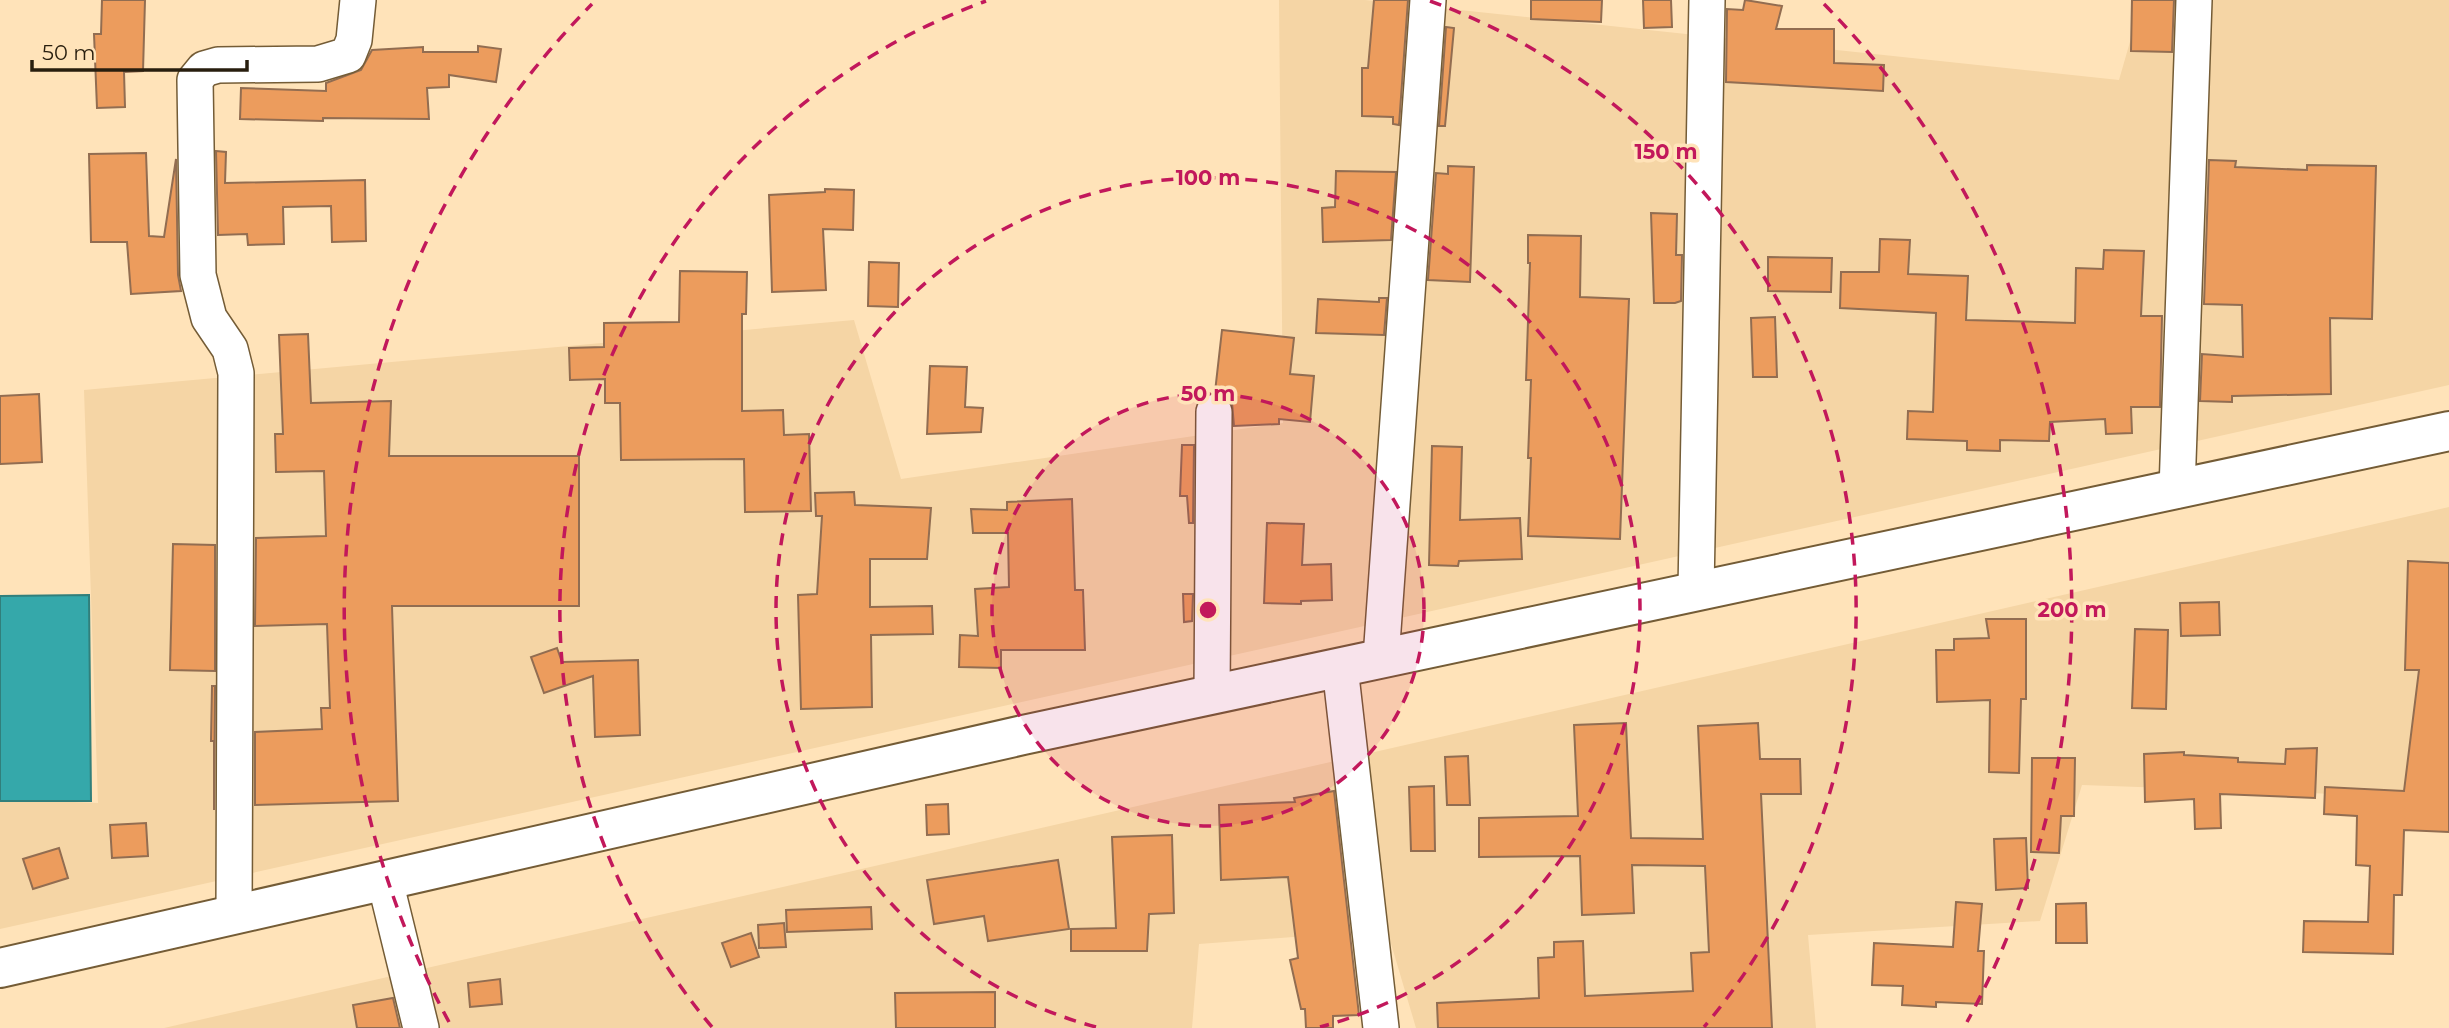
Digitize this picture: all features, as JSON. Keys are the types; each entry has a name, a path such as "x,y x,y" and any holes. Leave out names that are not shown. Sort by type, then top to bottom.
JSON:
{"main road":[{"path":"0,968 1212,694 2449,431"}],"street":[{"path":"234,915 236,373 230,349 209,318 198,275 195,80 204,69 218,65 318,64 348,55 354,40 358,0"},
{"path":"1381,658 1428,0"},
{"path":"1696,590 1707,0"},
{"path":"2177,490 2194,0"},
{"path":"1212,694 1214,412"},
{"path":"1340,667 1381,1028"},
{"path":"385,881 421,1028"}],"shaded area":[{"path":"1279,0 1365,0 2119,80 2142,0 2449,0 2449,385 0,929 0,799 98,803 84,390 854,320 901,479 1283,423"},
{"path":"2449,507 2449,798 2082,785 2040,921 1808,935 1816,1028 1416,1028 1387,930 1199,944 1192,1028 164,1028"}],"water":[{"path":"89,595 91,801 0,801 0,596"}],"building":[{"path":"102,0 145,0 143,71 124,72 125,107 97,108 94,34 101,34"},
{"path":"1374,0 1408,0 1399,125 1393,124 1393,117 1362,116 1362,68 1368,68"},
{"path":"1531,0 1602,0 1601,22 1531,19"},
{"path":"1643,0 1671,0 1672,27 1644,28"},
{"path":"1745,0 1782,6 1776,29 1834,29 1834,63 1884,65 1883,91 1726,82 1727,9 1743,10"},
{"path":"2132,0 2174,0 2172,52 2131,51"},
{"path":"1446,27 1454,28 1445,126 1439,126"},
{"path":"478,46 501,49 496,82 449,75 449,87 427,88 429,119 240,119 241,88 326,91 326,83 361,70 372,50 423,47 423,52 478,52"},
{"path":"216,151 226,152 225,183 365,180 366,241 332,242 331,206 283,207 284,244 248,245 247,234 218,235"},
{"path":"146,153 149,236 164,237 176,159 178,275 181,291 131,294 127,242 91,242 89,154"},
{"path":"2209,160 2236,161 2235,167 2307,170 2307,165 2376,166 2372,319 2330,318 2331,394 2232,396 2232,402 2200,401 2202,354 2243,357 2242,305 2204,304"},
{"path":"1448,166 1474,167 1470,282 1428,280 1436,173 1448,174"},
{"path":"1336,171 1396,172 1391,240 1323,242 1322,208 1335,207"},
{"path":"825,189 854,190 853,230 823,229 826,290 772,292 769,195 825,192"},
{"path":"1651,213 1677,214 1676,255 1682,255 1681,301 1675,303 1654,303"},
{"path":"1528,235 1581,236 1580,297 1629,299 1620,539 1528,536 1531,380 1526,380 1530,263"},
{"path":"1880,239 1910,240 1908,274 1968,276 1966,320 2075,323 2076,268 2103,269 2104,250 2144,251 2141,316 2162,316 2160,407 2131,407 2132,433 2106,434 2105,419 2050,422 2049,441 2000,440 2000,451 1967,450 1967,441 1907,439 1908,411 1933,412 1936,313 1840,308 1841,272 1879,272"},
{"path":"1768,257 1832,258 1831,292 1768,291"},
{"path":"869,262 899,263 898,307 868,306"},
{"path":"680,271 747,272 746,314 742,314 742,411 783,410 784,435 809,434 811,511 745,512 744,459 621,460 620,403 605,403 605,379 570,380 569,348 604,347 604,323 679,322"},
{"path":"1379,298 1387,298 1384,335 1316,333 1318,299 1379,302"},
{"path":"1775,317 1777,377 1753,377 1751,318"},
{"path":"1222,330 1294,338 1290,374 1314,376 1310,422 1279,419 1279,424 1234,426 1232,403 1225,395 1215,392"},
{"path":"308,334 311,403 391,401 389,456 579,456 579,606 392,606 398,801 255,805 255,732 322,729 321,708 330,708 327,624 255,626 256,538 326,536 324,471 276,472 275,434 283,434 279,335"},
{"path":"930,366 967,367 965,407 983,408 981,432 927,434"},
{"path":"39,394 42,462 0,464 0,396"},
{"path":"1182,445 1194,445 1193,523 1189,523 1187,496 1180,496"},
{"path":"1432,446 1462,447 1460,520 1520,518 1522,559 1459,561 1458,566 1429,565"},
{"path":"854,492 855,505 931,508 927,559 870,559 870,607 932,606 933,634 871,635 872,707 801,709 798,595 817,594 822,516 816,516 815,493"},
{"path":"1072,499 1075,590 1083,590 1085,650 1001,650 1001,668 959,667 960,635 978,636 975,589 1009,587 1008,533 973,533 971,509 1007,510 1007,502"},
{"path":"1267,523 1304,524 1302,565 1331,564 1332,600 1301,601 1301,604 1264,603"},
{"path":"173,544 215,545 215,671 170,670"},
{"path":"2408,561 2449,563 2449,832 2404,830 2402,895 2394,895 2393,954 2303,952 2304,921 2368,922 2370,866 2356,865 2357,816 2324,814 2325,787 2404,791 2419,670 2405,670"},
{"path":"1183,594 1193,594 1192,621 1184,622"},
{"path":"2219,602 2220,635 2181,636 2180,603"},
{"path":"1986,619 2026,619 2026,699 2021,699 2019,773 1989,772 1990,700 1937,702 1936,650 1954,650 1954,639 1989,638"},
{"path":"2135,629 2168,630 2166,709 2132,708"},
{"path":"557,648 562,662 638,660 640,735 595,737 593,676 544,693 531,657"},
{"path":"212,686 215,686 214,810 214,741 211,741"},
{"path":"1626,723 1631,838 1703,839 1698,726 1758,723 1760,759 1800,759 1801,794 1761,794 1772,1028 1438,1028 1437,1003 1539,998 1538,958 1554,957 1554,942 1583,941 1585,996 1693,991 1691,953 1709,952 1705,866 1632,865 1634,913 1582,915 1580,856 1479,857 1479,818 1578,816 1574,725"},
{"path":"2317,748 2315,798 2220,794 2221,828 2195,829 2194,799 2145,802 2144,754 2184,752 2184,755 2238,758 2238,762 2285,764 2286,749"},
{"path":"1468,756 1470,805 1447,805 1445,757"},
{"path":"2032,758 2075,758 2074,816 2061,816 2059,853 2031,852"},
{"path":"1434,786 1435,851 1411,851 1409,787"},
{"path":"1334,791 1359,1015 1333,1016 1333,1028 1306,1028 1305,1009 1301,1009 1290,960 1298,958 1288,877 1221,880 1219,805 1295,802 1294,798"},
{"path":"948,804 949,834 927,835 926,805"},
{"path":"146,823 148,856 112,858 110,825"},
{"path":"1172,835 1174,913 1149,914 1147,951 1071,951 1071,929 1116,928 1112,837"},
{"path":"2026,838 2028,888 1996,890 1994,839"},
{"path":"59,848 68,878 33,889 23,859"},
{"path":"1058,860 1069,929 988,941 984,916 934,924 927,880"},
{"path":"1956,902 1982,904 1978,951 1984,951 1982,1004 1936,1002 1936,1007 1902,1005 1903,986 1872,985 1874,943 1953,947"},
{"path":"2086,903 2087,943 2056,943 2056,904"},
{"path":"871,907 872,929 787,932 786,910"},
{"path":"784,923 786,947 759,948 758,925"},
{"path":"751,933 759,957 731,967 722,943"},
{"path":"500,979 502,1004 470,1007 468,983"},
{"path":"995,992 995,1028 896,1028 895,993"},
{"path":"393,998 400,1028 357,1028 353,1005"}]}
